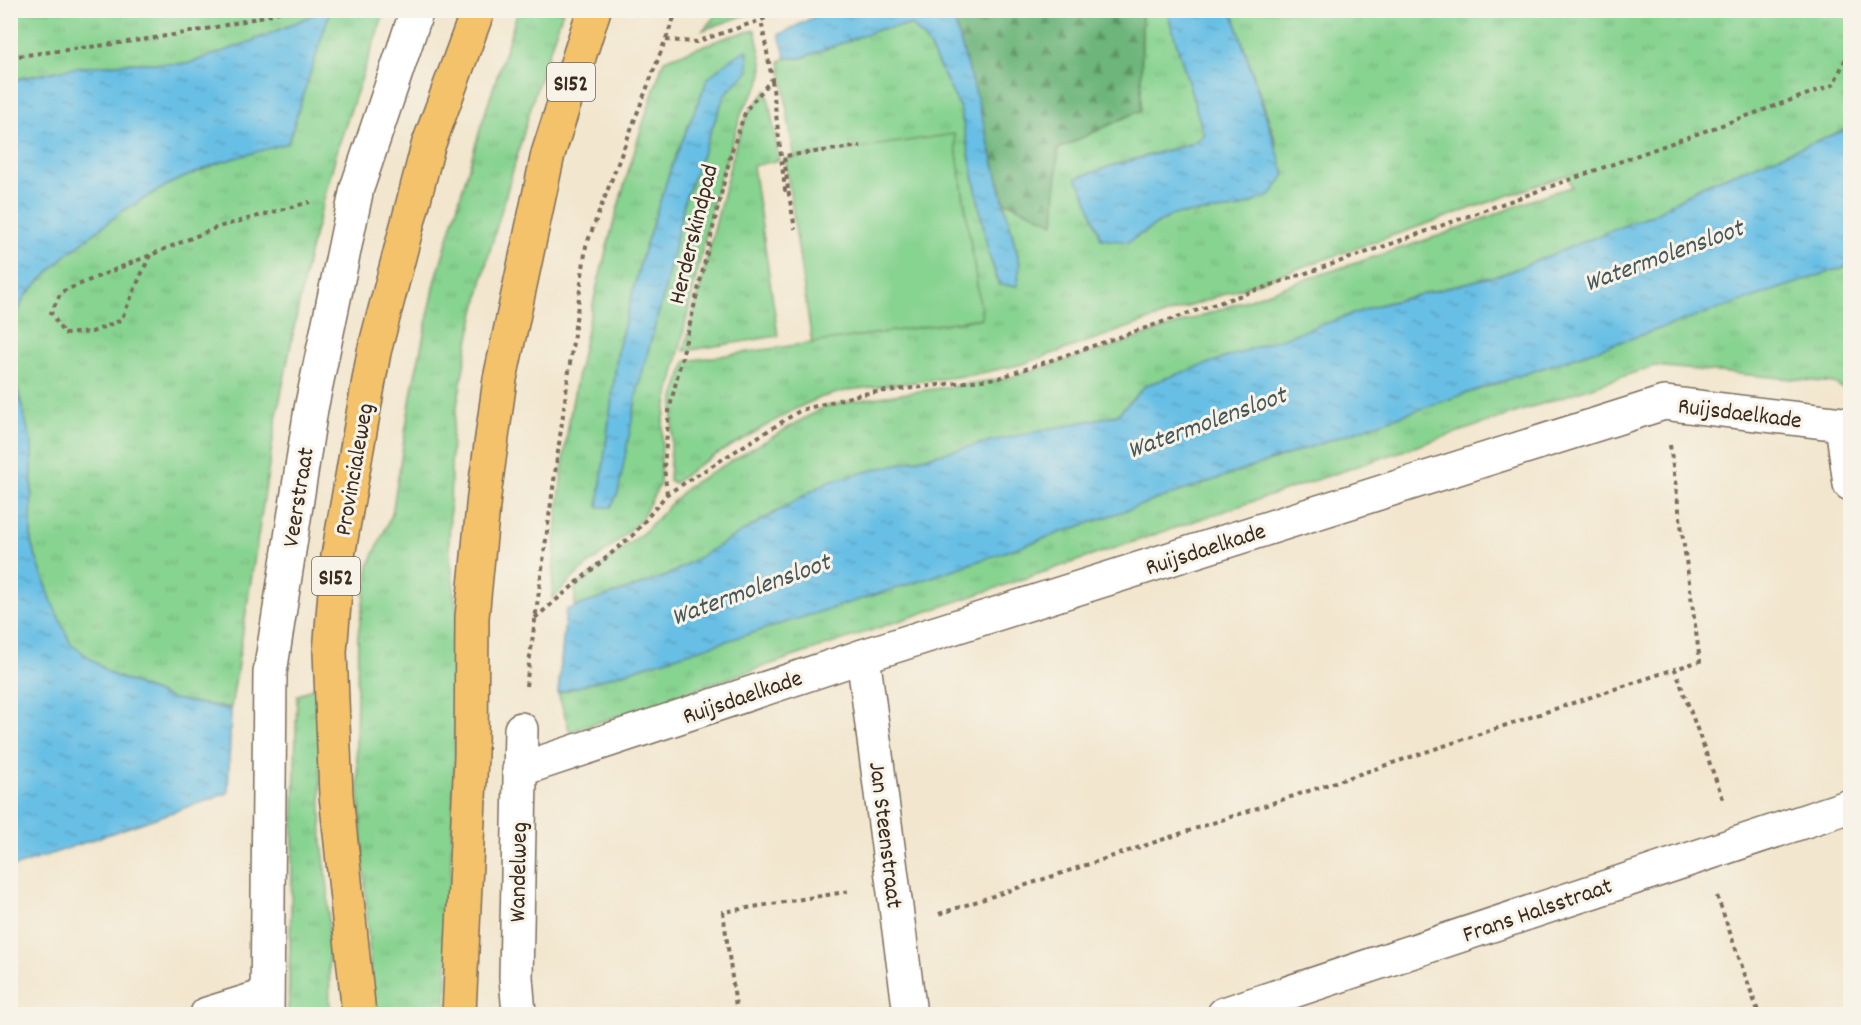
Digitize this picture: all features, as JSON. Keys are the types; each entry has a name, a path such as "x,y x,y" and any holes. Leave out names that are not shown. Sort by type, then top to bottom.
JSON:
{"main road":[{"name":"Provincialeweg","path":"359,1014 335,783 330,652 338,556 374,352 428,146 478,10"},
{"name":"S152","path":"459,1014 471,756 472,617 484,496 500,379 548,154 594,10"}],"street":[{"name":"Veerstraat","path":"266,1005 270,673 311,409 357,188 417,10"},
{"name":"Ruijsdaelkade","path":"519,770 863,656 1664,404 1842,424 1851,484"},
{"name":"Jan Steenstraat","path":"863,656 910,1014"},
{"name":"Wandelweg","path":"519,1014 516,977 521,729"},
{"name":"Frans Halsstraat","path":"1224,1014 1851,806"},
{"path":"207,1014 266,1005"}],"path":[{"path":"10,57 151,39 241,23 286,10"},
{"path":"521,729 586,246 677,10"},
{"path":"666,40 696,42 786,10"},
{"path":"761,20 772,79 784,190 788,189"},
{"path":"535,618 633,535 667,495 801,410 861,394 999,378 1385,246 1833,85 1851,50"},
{"name":"Herderskindpad","path":"667,495 664,467 669,411 731,153 746,110 772,79"},
{"path":"795,229 784,156 861,146"},
{"path":"150,255 121,320 92,332 64,334 51,313 61,292 150,255 218,227 357,188"},
{"path":"899,927 1700,661 1664,404"},
{"path":"1675,669 1739,842"},
{"path":"1702,854 1759,1014"},
{"path":"737,1014 723,912 893,884"}],"green space":[{"path":"720,10 757,10 757,11 703,30"},
{"path":"20,11 325,11 250,42 187,64 131,63 74,68 11,82 10,44"},
{"path":"330,11 384,11 384,13 339,144 308,258 277,415 231,708 172,699 111,674 71,644 53,605 31,543 32,446 11,363 10,333 24,297 64,257 121,212 171,183 218,163 288,142"},
{"path":"518,11 563,11 535,93 487,261 469,338 452,434 449,546 459,628 446,1014 373,1014 356,745 358,635 369,565 392,514 412,390 436,279"},
{"path":"951,11 1142,11 1141,110 1058,149 1054,223 1004,201"},
{"path":"1142,11 1167,11 1204,135 1192,143 1077,178 1086,196 1128,242 1172,215 1236,209 1277,145 1232,11 1850,11 1850,128 1702,186 1658,212 1506,273 1379,305 1147,385 1117,415 992,441 829,481 667,576 575,607 575,587 645,531 688,486 824,407 1008,378 1115,346 1444,234 1550,193 1572,187 1567,175 1023,364 972,375 849,390 819,398 795,409 700,464 674,483 669,480 674,398 686,361 982,318 954,135 794,158 780,61 786,58 801,58 880,29 913,25 928,44 960,108 989,255 999,285 1016,286 1020,264 1004,201 1054,223 1058,149 1141,110"},
{"path":"755,30 763,67 760,84 743,109 715,194 663,422 660,484 641,519 614,545 578,573 552,599 558,504 579,365 599,277 636,146 664,60 730,36","holes":["749,71 725,94 685,199 664,293 639,384 598,507 618,349 643,253 671,168 708,78"]},
{"path":"767,90 779,160 753,166 778,336 684,351 735,146 748,113"},
{"path":"954,134 982,318 812,343 785,159"},
{"path":"1850,265 1850,394 1834,383 1654,366 570,732 558,693 926,579 1441,402"},
{"path":"318,685 322,842 328,889 330,1014 288,1014 297,696"}],"water":[{"path":"325,10 330,11 288,143 218,163 171,183 121,212 64,257 24,297 11,333 11,82 74,68 131,63 187,64 250,42"},
{"path":"827,10 951,11 974,87 1020,265 1017,286 1000,285 989,255 960,108 928,44 912,25 880,29 801,58 786,58 779,35"},
{"path":"1167,11 1232,11 1285,175 1270,196 1236,209 1172,215 1128,242 1101,239 1086,196 1076,178 1191,144 1204,135"},
{"path":"747,50 749,71 725,94 685,199 664,293 639,384 618,493 611,507 598,507 618,349 643,253 671,168 708,78 730,59"},
{"name":"Watermolensloot","path":"1850,128 1850,265 1441,402 926,579 558,693 566,610 667,576 829,481 992,441 1117,415 1146,385 1379,305 1506,273 1658,212 1702,186"},
{"path":"11,363 32,446 31,543 53,605 71,644 111,674 172,699 231,709 228,793 11,868"}]}
